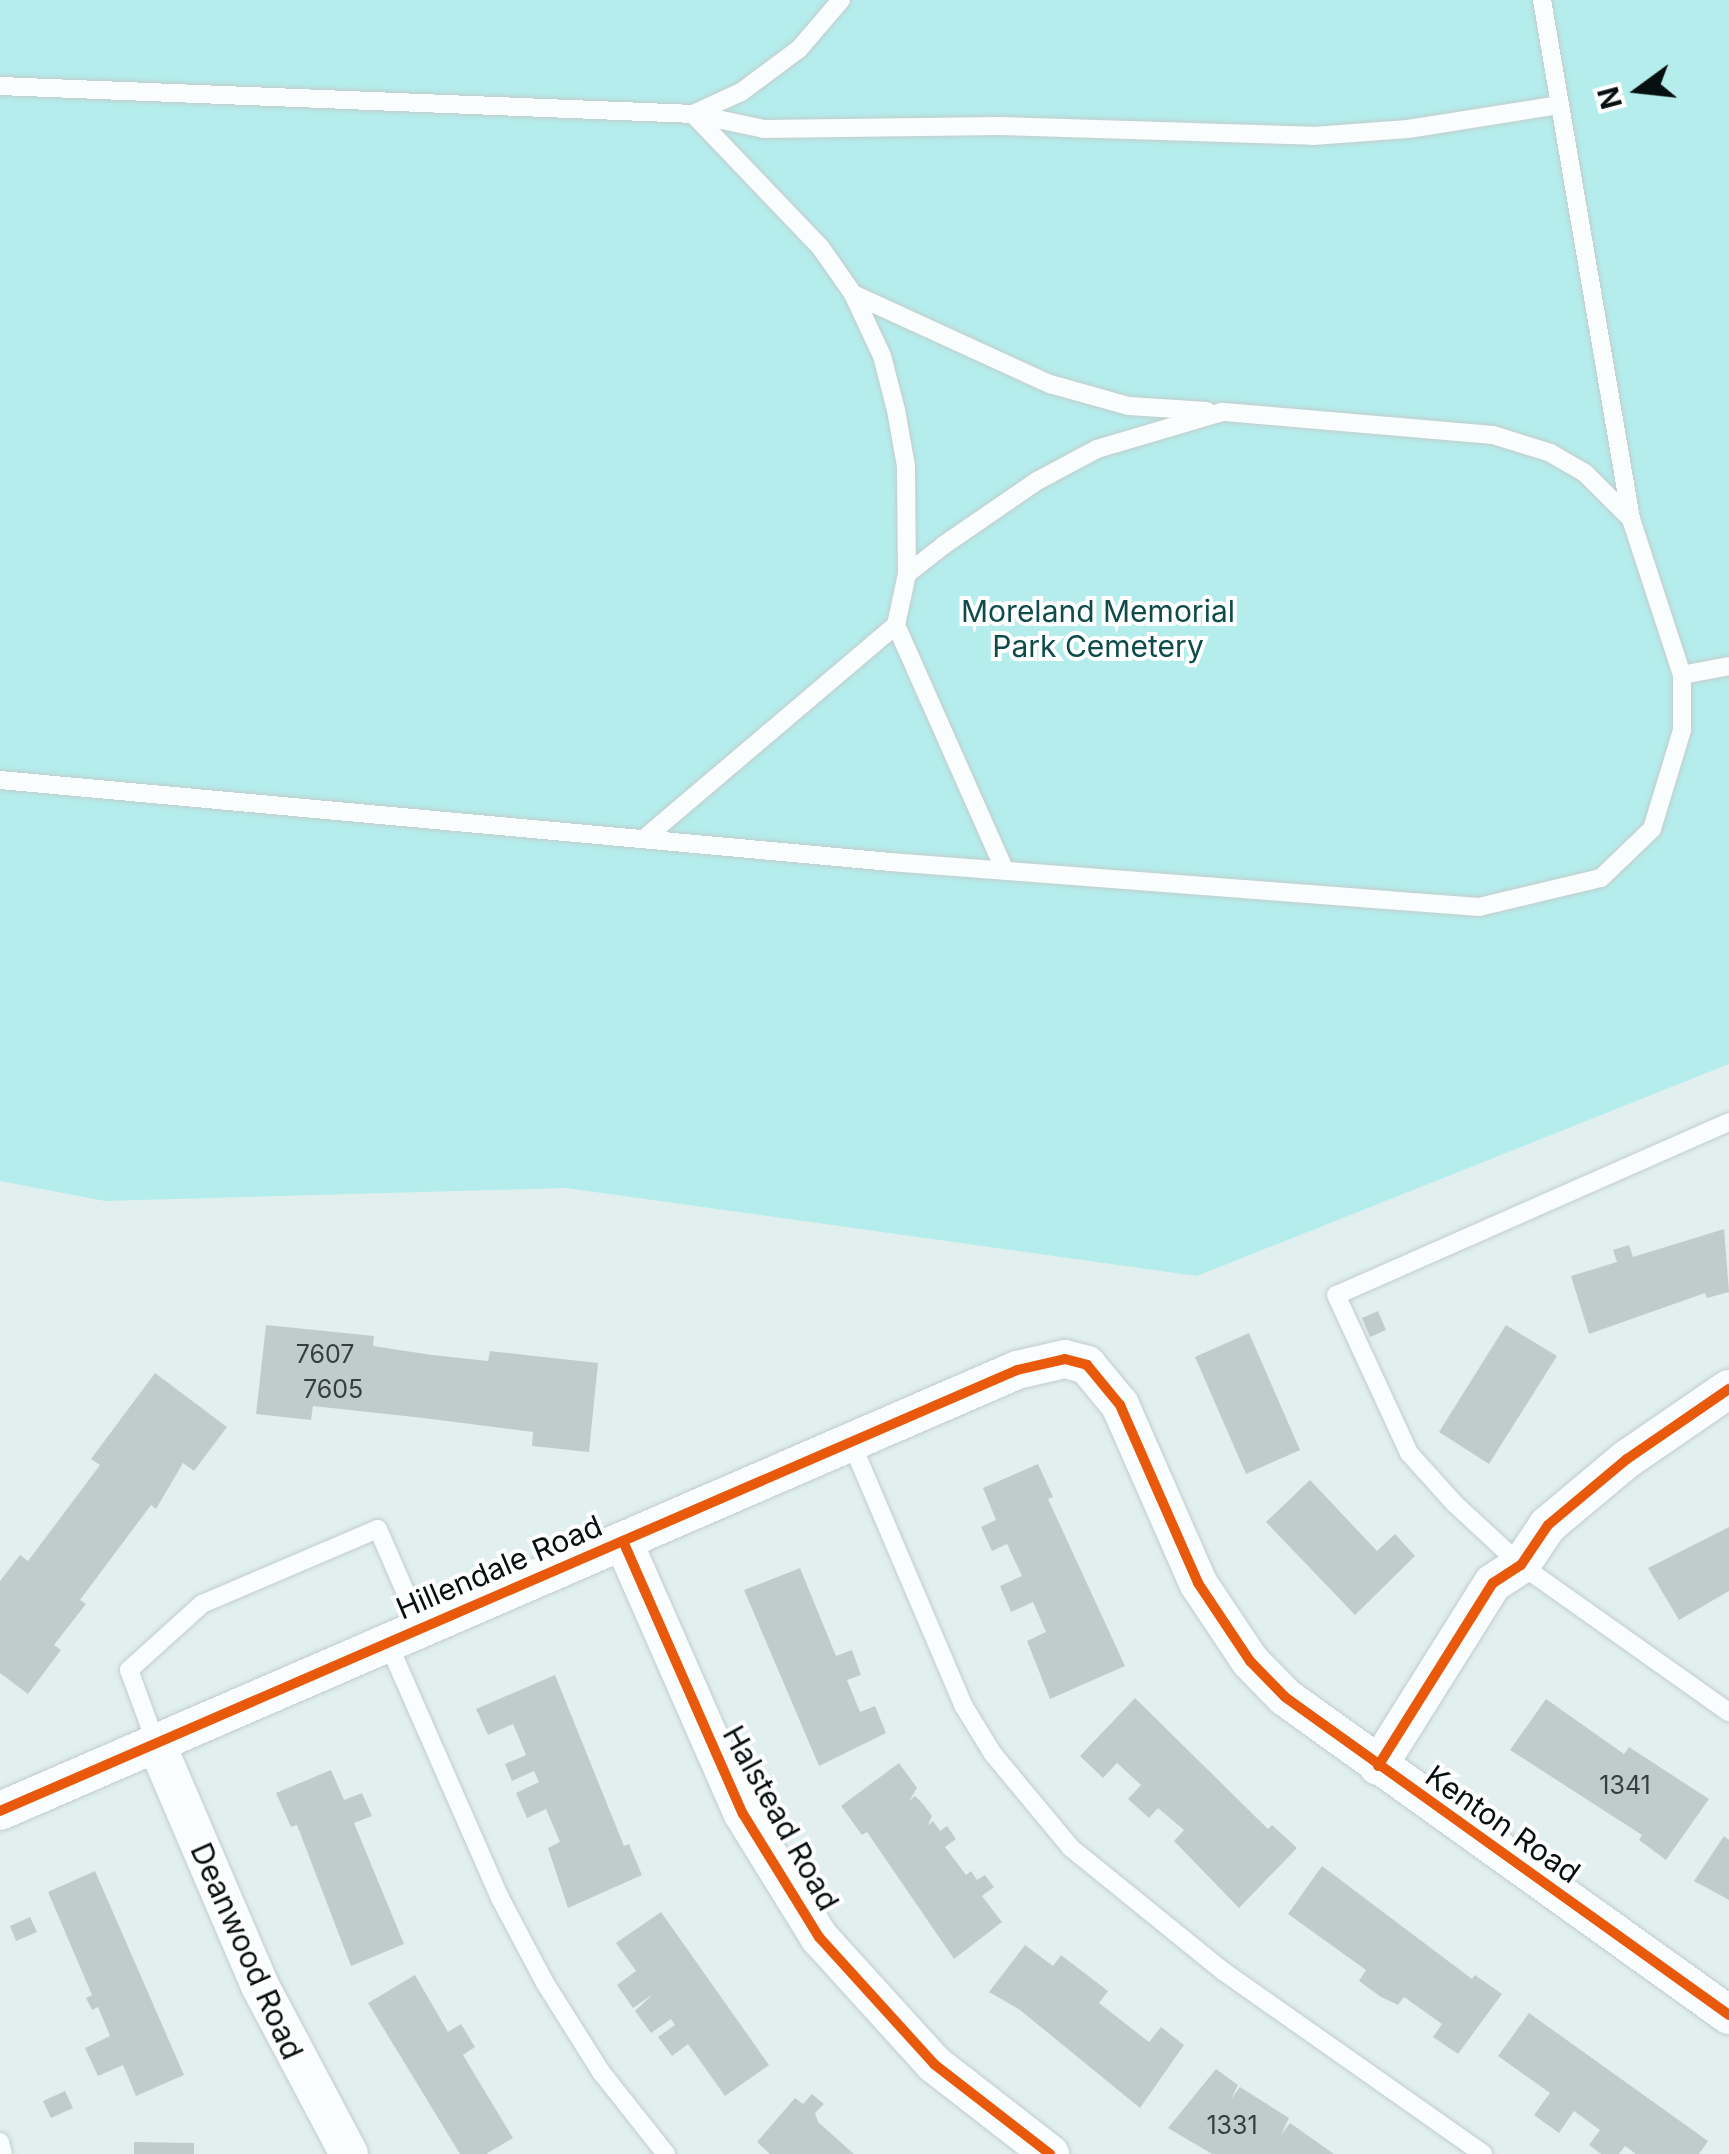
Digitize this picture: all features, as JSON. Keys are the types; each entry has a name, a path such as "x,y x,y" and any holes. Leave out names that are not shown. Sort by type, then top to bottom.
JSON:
{"street":[{"name":"Kenton Road","path":"1017,1370 1065,1360 1087,1365 1104,1381 1221,1624 1286,1697 1729,2015"},
{"name":"Hillendale Road","path":"0,1811 1017,1370"},
{"path":"1378,1766 1493,1583 1521,1565 1548,1525 1674,1424 1729,1389"},
{"name":"Halstead Road","path":"623,1541 743,1814 819,1937 934,2064 1050,2154"},
{"name":"Deanwood Road","path":"156,1744 260,1986 349,2154"}],"lane":[{"path":"693,114 741,92 799,49 841,0"},
{"path":"0,780 1005,871 1479,906 1553,893 1601,878 1652,829 1682,730 1682,675 1631,520 1542,0"},
{"path":"0,86 693,114 764,129 1000,126 1313,136 1408,129 1560,105"},
{"path":"693,114 810,236 853,294 882,356 906,466 907,574 896,625 1005,871"},
{"path":"853,294 1050,384 1129,406 1494,435 1551,453 1585,474 1631,520"},
{"path":"907,574 1037,480 1097,450 1222,412"},
{"path":"645,838 896,625"},
{"path":"1682,675 1729,666"},
{"path":"1729,1122 1336,1294 1409,1453 1521,1565 1729,1712"},
{"path":"851,1442 964,1704 993,1754 1071,1848 1224,1971 1483,2154"},
{"path":"156,1744 129,1670 202,1604 378,1528 404,1635 500,1898 545,1982 601,2072 666,2154"},
{"path":"0,2142 2,2154"}],"green space":[{"name":"Moreland Memorial Park Cemetery","path":"0,0 1729,0 1729,1064 1197,1276 566,1188 105,1201 0,1181"}],"building":[{"path":"1724,1229 1729,1292 1707,1298 1705,1293 1589,1334 1571,1276 1617,1262 1613,1250 1629,1245 1633,1257"},
{"path":"1378,1311 1386,1330 1370,1337 1362,1318"},
{"path":"266,1325 374,1336 373,1346 432,1355 488,1361 490,1351 598,1363 589,1452 532,1446 533,1432 423,1418 313,1406 311,1420 256,1414"},
{"path":"1506,1325 1557,1356 1489,1464 1439,1432"},
{"path":"1249,1333 1300,1450 1246,1474 1195,1357"},
{"path":"155,1373 227,1427 194,1471 183,1463 156,1509 151,1505 80,1600 86,1604 54,1645 61,1650 28,1694 0,1673 0,1581 20,1555 28,1561 100,1465 91,1459"},
{"path":"1038,1464 1053,1497 1048,1499 1125,1666 1050,1699 1027,1641 1046,1632 1033,1602 1011,1612 1000,1586 1022,1576 1007,1544 992,1551 981,1527 996,1520 983,1488"},
{"path":"1310,1480 1377,1551 1395,1534 1415,1556 1355,1615 1266,1522"},
{"path":"1729,1527 1729,1591 1679,1620 1648,1568"},
{"path":"800,1568 836,1656 852,1650 861,1675 847,1680 860,1712 875,1706 886,1733 819,1766 744,1590"},
{"path":"555,1675 624,1846 629,1844 642,1875 568,1908 548,1848 560,1842 546,1809 527,1818 516,1793 539,1782 534,1771 512,1781 505,1764 526,1755 513,1724 488,1735 476,1709"},
{"path":"1135,1698 1268,1829 1272,1825 1297,1848 1239,1908 1174,1841 1184,1830 1158,1808 1149,1818 1128,1799 1141,1785 1117,1763 1103,1778 1080,1756"},
{"path":"1546,1699 1624,1754 1629,1747 1709,1799 1666,1860 1639,1840 1642,1835 1510,1750"},
{"path":"899,1763 917,1788 909,1801 915,1796 923,1804 932,1816 928,1825 933,1821 940,1831 947,1826 956,1839 945,1847 966,1875 971,1871 977,1880 985,1875 994,1887 982,1896 1002,1922 954,1959 867,1832 862,1835 841,1806"},
{"path":"331,1770 344,1800 362,1793 372,1816 354,1823 404,1944 351,1966 297,1825 291,1827 276,1793"},
{"path":"1724,1836 1729,1840 1729,1900 1694,1881"},
{"path":"1322,1866 1472,1979 1475,1975 1502,1994 1458,2054 1433,2037 1442,2024 1404,1997 1398,2005 1381,1997 1359,1981 1366,1970 1288,1914"},
{"path":"95,1871 184,2075 136,2096 123,2065 98,2076 85,2048 110,2036 98,2007 92,2010 86,1998 92,1995 48,1892"},
{"path":"661,1912 769,2065 725,2096 688,2044 672,2056 658,2037 675,2025 671,2019 651,2033 635,2011 653,1994 633,2008 617,1985 636,1971 616,1943"},
{"path":"30,1917 37,1932 16,1941 10,1926"},
{"path":"1025,1945 1053,1966 1061,1955 1108,1991 1099,2003 1149,2042 1161,2027 1184,2045 1140,2108 1020,2010 989,1992"},
{"path":"415,1975 448,2032 461,2024 475,2047 463,2055 513,2138 486,2154 460,2154 368,2003"},
{"path":"1529,2013 1708,2141 1699,2154 1636,2154 1625,2146 1619,2154 1601,2154 1589,2145 1600,2130 1574,2111 1559,2133 1534,2115 1550,2093 1498,2056"},
{"path":"1216,2069 1238,2085 1231,2099 1240,2087 1289,2118 1281,2135 1290,2123 1334,2154 1212,2154 1168,2128"},
{"path":"65,2091 73,2108 51,2118 43,2101"},
{"path":"812,2094 824,2104 815,2113 818,2122 854,2154 770,2154 757,2142 795,2098 803,2104"},
{"path":"134,2142 194,2143 194,2154 134,2154"}],"cycle path":[{"path":"0,1811 1017,1370 1065,1359 1087,1365 1120,1405 1198,1583 1250,1661 1285,1697 1729,2015"},
{"path":"1378,1766 1493,1583 1521,1565 1548,1525 1627,1459 1729,1389"},
{"path":"623,1541 743,1814 819,1937 934,2064 1050,2154"}]}
